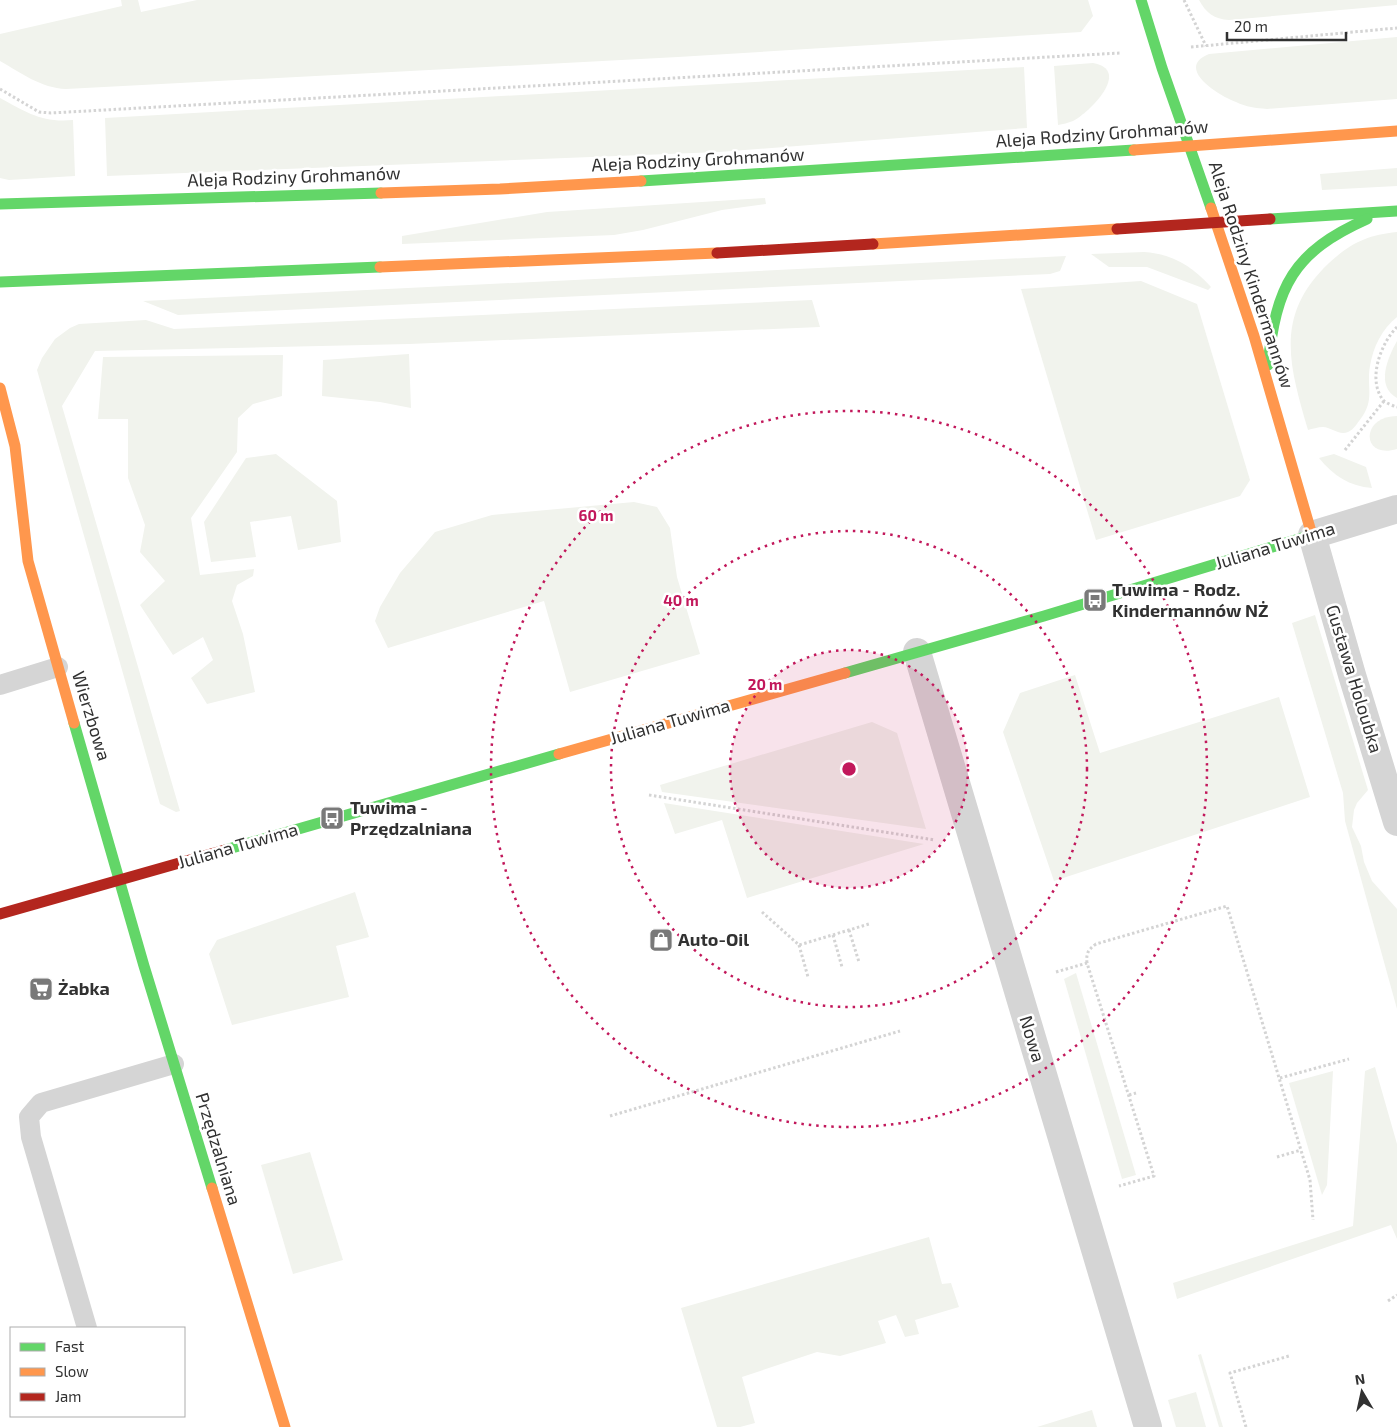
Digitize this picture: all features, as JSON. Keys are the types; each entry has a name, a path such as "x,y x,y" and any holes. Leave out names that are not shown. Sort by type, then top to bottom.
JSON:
{"street":[{"name":"Aleja Rodziny Kindermannów","path":"1141,0 1156,50 1268,379 1312,535"},
{"name":"Aleja Rodziny Grohmanów","path":"0,204 500,189 752,175 1397,130"},
{"path":"0,282 746,252 1392,212"},
{"path":"1268,379 1270,336 1279,300 1295,271 1314,249 1343,228 1392,212"},
{"name":"Wierzbowa","path":"0,388 12,427 17,456 23,528 28,561 120,881"},
{"name":"Juliana Tuwima","path":"0,914 1044,616 1397,509"},
{"name":"Wierzbowa","path":"14,532 28,561"},
{"name":"Gustawa Holoubka","path":"1312,535 1397,822"},
{"name":"Nowa","path":"917,652 1148,1427"},
{"name":"Przędzalniana","path":"120,881 285,1427"}],"lane":[{"path":"0,685 58,667"},
{"path":"87,1327 31,1137 29,1118 41,1103 174,1064"}],"path":[{"path":"1184,0 1206,46"},
{"path":"1190,47 1397,28"},
{"path":"0,89 39,112 51,113 1116,53"},
{"path":"1397,328 1386,340 1376,376 1378,390 1384,401 1397,407"},
{"path":"1346,450 1384,401"},
{"path":"649,794 934,840"},
{"path":"1119,1186 1154,1176 1087,963 1086,954 1096,944 1227,906 1310,1180 1313,1220"},
{"path":"762,912 799,945 808,977"},
{"path":"799,945 869,924"},
{"path":"849,930 858,962"},
{"path":"832,935 842,967"},
{"path":"1056,972 1087,963"},
{"path":"610,1116 900,1031"},
{"path":"1280,1078 1350,1059"},
{"path":"1129,1095 1136,1093"},
{"path":"1277,1158 1301,1150"},
{"path":"1388,1301 1397,1295"},
{"path":"1246,1427 1230,1373 1289,1356"}],"shaded area":[{"path":"121,0 138,0 141,12 197,0 1088,0 1093,16 1081,32 678,57 66,89 40,83 0,61 0,34 122,6"},
{"path":"1199,0 1397,0 1397,5 1229,20 1211,14"},
{"path":"1397,37 1397,99 1267,109 1255,108 1229,99 1211,88 1198,74 1196,67 1199,60 1209,54"},
{"path":"1093,63 1104,67 1109,74 1104,91 1097,101 1080,116 1073,121 1058,125 1054,66"},
{"path":"1024,67 1027,128 719,152 107,176 105,118"},
{"path":"0,98 26,112 43,118 73,120 75,176 9,180 0,178"},
{"path":"1397,168 1397,186 1322,190 1320,174"},
{"path":"765,198 766,204 722,210 643,230 614,235 402,244 402,236 547,212"},
{"path":"1397,232 1397,317 1383,333 1373,352 1369,374 1369,400 1364,414 1356,426 1345,433 1323,427 1308,430 1292,362 1293,322 1300,302 1312,282 1329,263 1345,250 1368,238"},
{"path":"1144,252 1164,255 1181,262 1197,273 1211,287 1208,290 1147,267 1109,267 1091,254"},
{"path":"1066,256 1060,271 1050,274 178,315 143,301"},
{"path":"1141,281 1197,304 1250,480 1240,496 1096,540 1021,289"},
{"path":"812,300 820,327 409,344 95,351 62,406 180,811 176,812 160,804 37,370 42,358 55,339 79,324 146,320 174,329"},
{"path":"1397,341 1397,398 1390,393 1386,386 1385,371"},
{"path":"409,354 411,408 380,402 322,396 323,360"},
{"path":"283,355 282,396 253,404 238,418 237,452 191,518 200,575 254,569 253,576 237,585 232,601 243,634 255,692 207,704 191,678 213,660 203,637 173,655 140,605 165,581 140,552 145,525 128,478 128,419 98,419 103,357"},
{"path":"1397,416 1397,449 1385,451 1377,448 1371,443 1371,429 1376,423 1385,418"},
{"path":"276,454 337,501 341,542 298,550 291,516 250,522 256,557 211,562 204,522 246,458"},
{"path":"1334,454 1366,467 1372,488 1356,485 1343,479 1330,470 1319,458"},
{"path":"634,502 657,507 670,528 677,577 700,654 570,692 544,601 388,648 375,621 380,607 400,573 435,532 492,515"},
{"path":"1315,615 1368,790 1357,803 1354,810 1352,827 1361,846 1364,862 1372,881 1397,909 1397,1009 1345,821 1343,793 1292,623"},
{"path":"1075,675 1100,753 1279,697 1310,797 1054,881 1003,732 1020,693"},
{"path":"872,722 897,733 926,829 662,792 660,785"},
{"path":"664,803 924,844 747,898 722,820 675,834"},
{"path":"355,892 369,937 336,946 349,997 232,1025 209,954 217,940"},
{"path":"1076,973 1136,1175 1122,1179 1064,979"},
{"path":"1375,1067 1397,1144 1397,1239 1391,1225 1177,1299 1173,1283 1353,1226 1365,1071"},
{"path":"1333,1071 1327,1185 1322,1195 1289,1083"},
{"path":"310,1152 343,1260 293,1274 261,1165"},
{"path":"929,1237 942,1284 951,1283 959,1307 915,1320 919,1334 905,1337 896,1315 878,1321 886,1343 840,1356 817,1352 742,1377 755,1423 740,1427 717,1427 681,1308"},
{"path":"1201,1354 1223,1427 1219,1427 1198,1355"},
{"path":"1196,1392 1206,1427 1176,1427 1168,1400"},
{"path":"1092,1410 1097,1427 1037,1427"}],"traffic: fast":[{"path":"1141,0 1162,68 1211,208"},
{"path":"641,181 1134,150"},
{"path":"0,204 381,193"},
{"path":"1270,219 1397,211"},
{"path":"1268,365 1276,314 1283,293 1293,275 1305,259 1321,245 1367,219"},
{"path":"0,282 380,267"},
{"path":"845,673 1044,616 1312,535"},
{"path":"74,723 144,966 212,1188"},
{"path":"225,850 559,754"}],"traffic: slow":[{"path":"1134,150 1397,131"},
{"path":"381,193 641,181"},
{"path":"1211,208 1254,336 1312,535"},
{"path":"873,244 1117,229"},
{"path":"380,267 717,253"},
{"path":"0,388 15,446 28,561 74,723"},
{"path":"559,754 845,673"},
{"path":"212,1188 285,1427"}],"traffic: jam":[{"path":"1117,229 1270,219"},
{"path":"717,253 873,244"},
{"path":"0,914 225,850"}],"place":[{"name":"Tuwima - Rodz. Kindermannów NŻ","path":"1095,600"},
{"name":"Tuwima - Przędzalniana","path":"332,818"},
{"name":"Auto-Oil","path":"661,940"},
{"name":"Żabka","path":"41,989"}]}
